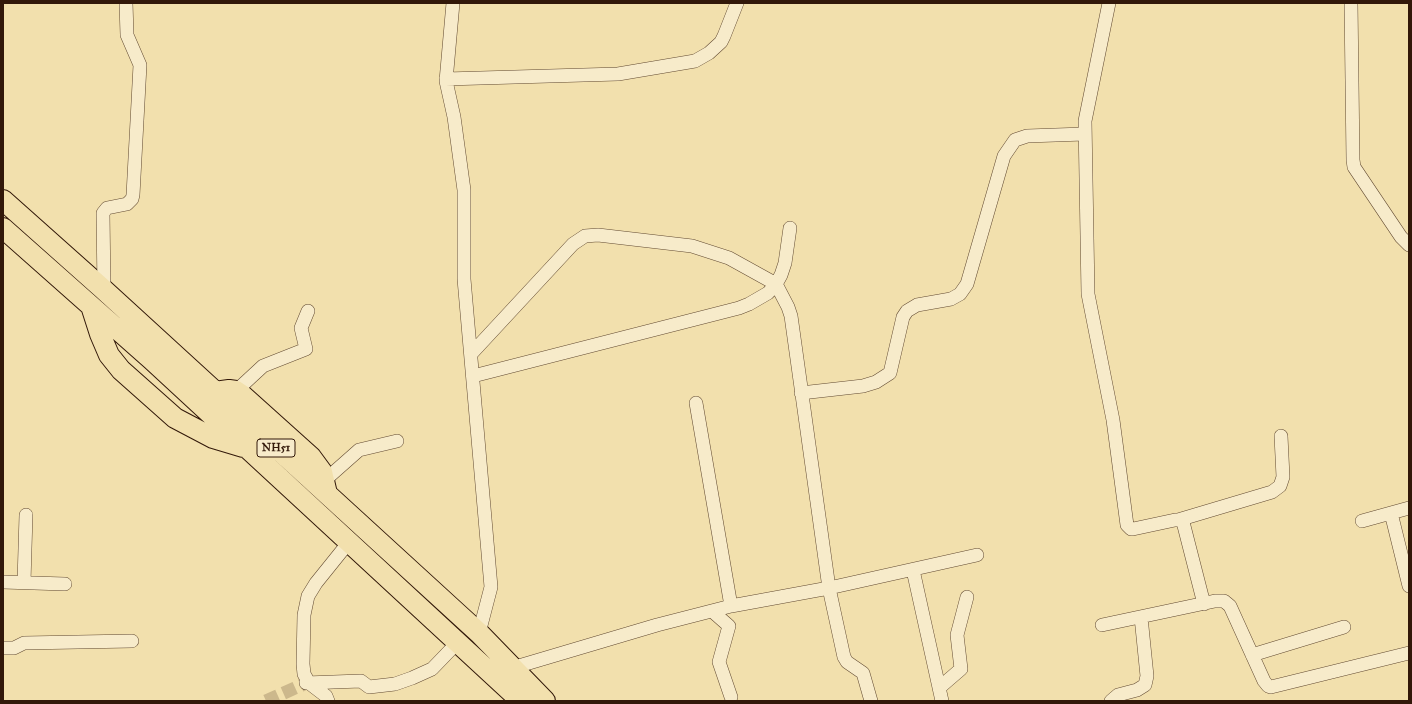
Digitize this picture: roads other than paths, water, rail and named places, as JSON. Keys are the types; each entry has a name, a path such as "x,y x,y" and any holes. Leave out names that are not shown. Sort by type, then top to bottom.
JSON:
{"highway":[{"name":"NH51","path":"3,200 215,392 326,488 479,633 545,701"},
{"name":"NH51","path":"3,228 152,360 458,642 518,700"},
{"path":"90,305 109,355 121,370 175,418 213,438 248,449"},
{"path":"215,392 229,390 236,391 242,395 312,457 322,472 326,488"}],"street":[{"path":"104,290 103,212 107,208 127,204 132,199 133,195 140,64 127,35 126,3"},
{"path":"453,3 446,79 455,121 464,190 464,279 491,587 479,633"},
{"path":"446,79 618,74 695,61 709,53 721,42 737,3"},
{"path":"1108,3 1086,115 1084,134 1088,294 1113,420 1127,525 1130,529 1133,529 1178,520 1272,492 1280,486 1283,477 1281,436"},
{"path":"1351,3 1352,160 1354,167 1401,237 1409,245"},
{"path":"802,393 863,386 876,382 890,372 903,317 907,311 918,306 951,299 960,294 967,284 1004,156 1015,140 1027,136 1084,134"},
{"path":"473,376 739,308 758,299 776,284 785,263 790,228"},
{"path":"471,354 573,244 585,236 598,235 692,246 729,258 776,284 790,311 829,588 844,657 848,662 863,673 872,701"},
{"path":"236,391 265,365 306,349 301,328 308,312"},
{"path":"696,403 731,606"},
{"path":"326,488 359,450 397,441"},
{"path":"1362,521 1409,508"},
{"path":"1391,513 1409,586"},
{"path":"24,582 26,515"},
{"path":"1178,520 1181,520 1184,525 1204,604"},
{"path":"328,701 326,696 306,683 303,664 304,615 308,596 316,583 349,542"},
{"path":"512,668 657,625 731,606 829,588 977,556"},
{"path":"913,570 942,701"},
{"path":"3,582 65,584"},
{"path":"939,688 961,669 958,632 967,596"},
{"path":"1102,625 1220,600 1229,603 1264,681 1271,687 1409,653"},
{"path":"712,611 729,626 720,662 731,697"},
{"path":"1111,701 1118,695 1137,690 1145,685 1147,676 1141,617"},
{"path":"1252,655 1344,627"},
{"path":"3,648 14,648 24,643 132,641"},
{"path":"306,683 361,681 369,687 395,684 419,675 432,668 458,642"}],"tunnel":[{"path":"266,701 304,684"}]}
